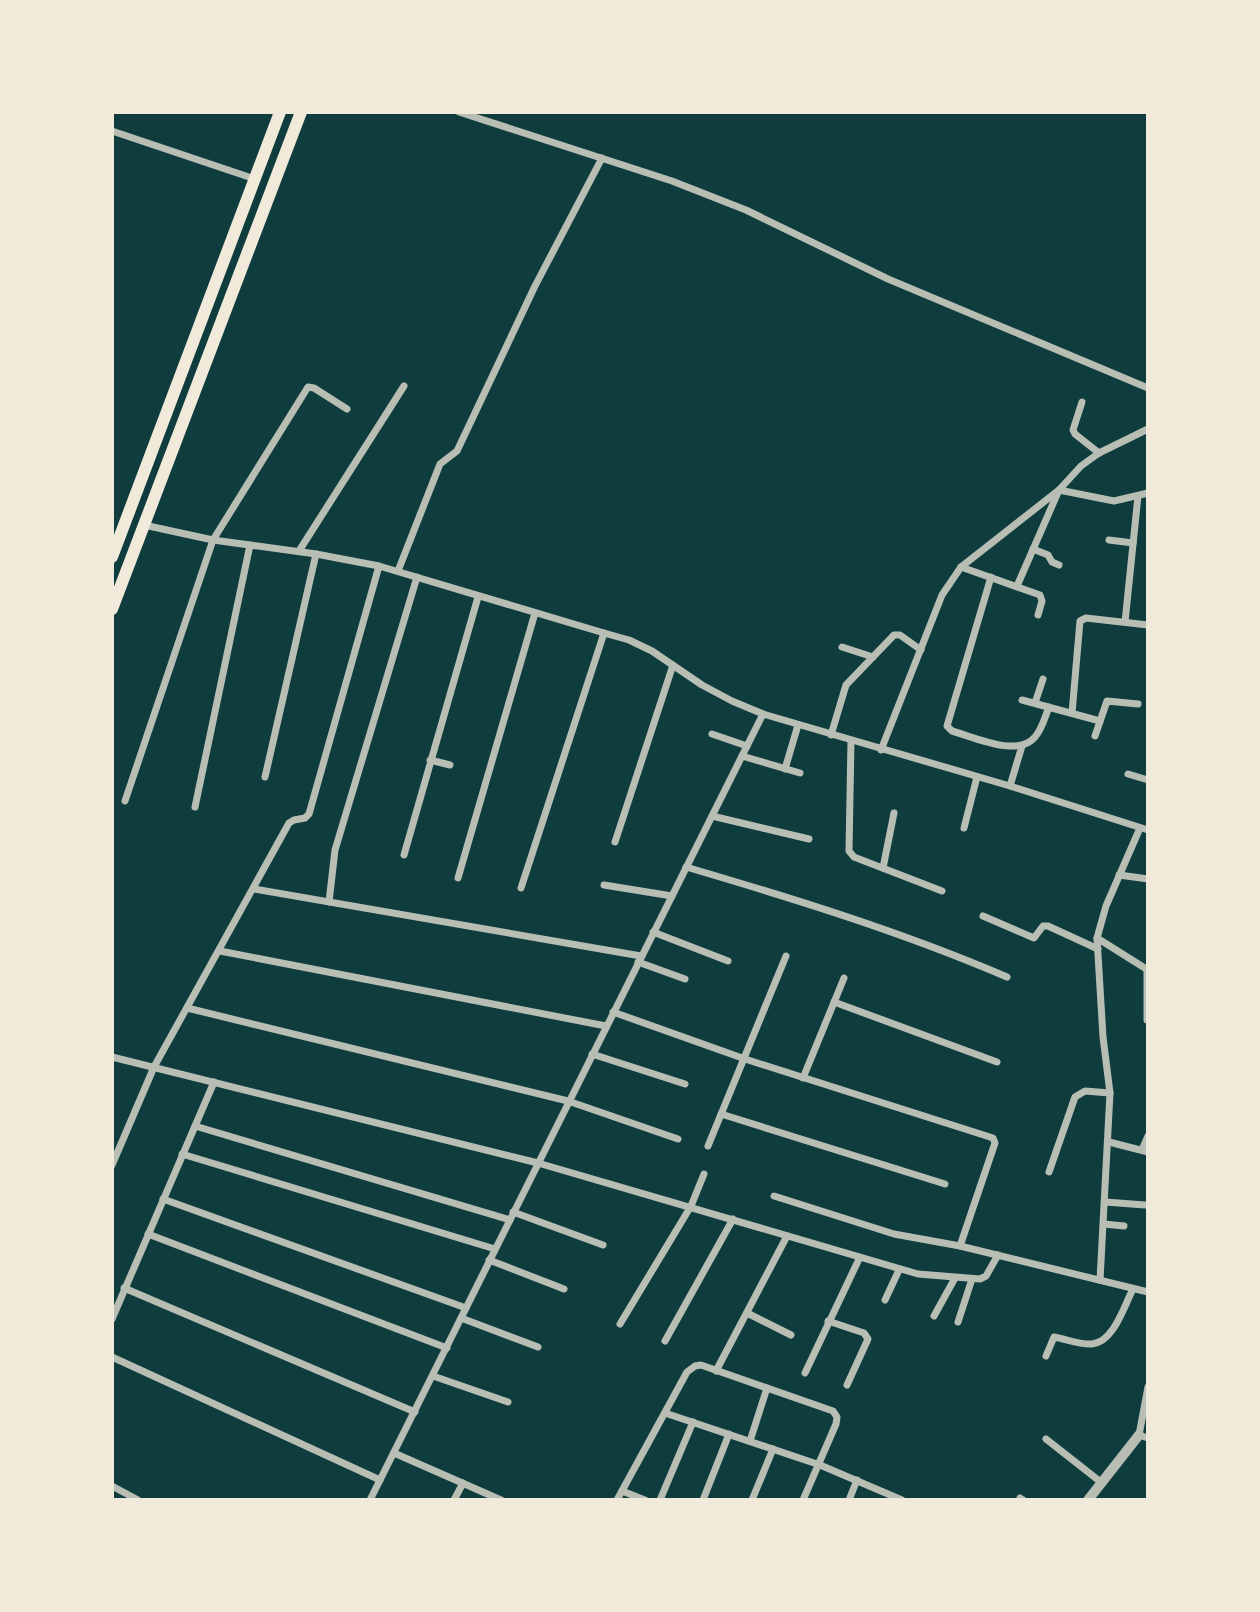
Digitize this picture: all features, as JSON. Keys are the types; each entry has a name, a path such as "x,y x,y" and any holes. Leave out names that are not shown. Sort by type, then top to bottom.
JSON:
{"main road":[{"path":"112,557 115,539 195,340 280,112"},
{"path":"112,609 301,112"},
{"path":"195,340 212,347"}],"street":[{"path":"459,112 672,181 746,210 888,279 1148,388"},
{"path":"112,131 255,179"},
{"path":"398,571 440,464 457,451 535,286 601,158"},
{"path":"299,551 404,386"},
{"path":"125,801 213,540 308,387 347,409"},
{"path":"1082,402 1073,430 1099,453"},
{"path":"881,750 942,595 961,567 1059,491 1081,466 1099,453 1148,429"},
{"path":"1059,491 1114,501 1148,493"},
{"path":"1017,586 1059,491"},
{"path":"1125,622 1138,496"},
{"path":"144,525 213,540 299,551 379,566 629,640 732,701 763,714 1145,827 1119,875 1100,922 1097,938 1103,1037 1110,1093 1100,1280"},
{"path":"1109,540 1133,543"},
{"path":"195,807 250,545"},
{"path":"1033,549 1048,555 1052,562 1059,565"},
{"path":"265,777 316,554"},
{"path":"112,1165 154,1067 289,823 306,818 309,814 379,566"},
{"path":"961,567 1040,595 1042,601 1038,615"},
{"path":"329,902 335,850 417,577"},
{"path":"991,577 947,726 952,731 1007,747 1022,746 1036,737 1049,707"},
{"path":"404,855 478,597"},
{"path":"458,877 535,613"},
{"path":"1072,713 1080,621 1086,618 1148,625"},
{"path":"521,888 604,633"},
{"path":"831,735 846,685 896,634 921,650"},
{"path":"842,647 873,656"},
{"path":"615,842 673,664"},
{"path":"1035,703 1043,679"},
{"path":"1022,699 1100,721"},
{"path":"1095,736 1108,701 1138,704"},
{"path":"370,1500 763,714"},
{"path":"785,769 798,725"},
{"path":"712,734 747,746"},
{"path":"851,741 849,851 854,857 942,891"},
{"path":"1010,786 1022,746"},
{"path":"742,756 800,773"},
{"path":"430,760 450,765"},
{"path":"1128,774 1148,780"},
{"path":"964,828 977,777"},
{"path":"883,868 894,813"},
{"path":"712,816 809,839"},
{"path":"686,867 870,923 1007,976"},
{"path":"1119,875 1148,879"},
{"path":"604,885 672,896"},
{"path":"254,889 640,959 685,979"},
{"path":"983,916 1034,939 1044,926 1048,926 1098,949"},
{"path":"653,932 728,961"},
{"path":"1097,938 1148,970 1147,1020"},
{"path":"220,951 606,1026"},
{"path":"708,1146 786,956"},
{"path":"803,1078 844,978"},
{"path":"834,1002 997,1062"},
{"path":"187,1008 568,1101 678,1139"},
{"path":"613,1012 744,1059 993,1138 995,1143 960,1246"},
{"path":"592,1054 685,1084"},
{"path":"112,1057 538,1163 691,1206 899,1270 980,1279 986,1276 998,1255"},
{"path":"112,1319 214,1082"},
{"path":"1049,1172 1076,1097 1086,1091 1110,1093"},
{"path":"721,1114 945,1184"},
{"path":"195,1126 512,1216 603,1245"},
{"path":"1109,1142 1145,1151 1148,1136"},
{"path":"183,1154 495,1249"},
{"path":"620,1324 691,1206 704,1174"},
{"path":"774,1196 894,1234 960,1246 1148,1293"},
{"path":"163,1199 466,1308"},
{"path":"1105,1202 1145,1205"},
{"path":"665,1341 733,1219"},
{"path":"1104,1224 1124,1226"},
{"path":"148,1234 447,1348"},
{"path":"716,1371 787,1236"},
{"path":"804,1373 859,1259"},
{"path":"489,1261 564,1289"},
{"path":"885,1300 899,1270"},
{"path":"934,1316 955,1278"},
{"path":"958,1322 972,1279"},
{"path":"124,1288 415,1412"},
{"path":"1046,1356 1054,1338 1090,1344 1107,1337 1133,1289"},
{"path":"747,1313 791,1335"},
{"path":"461,1318 538,1347"},
{"path":"828,1321 864,1333 868,1339 847,1385"},
{"path":"112,1357 380,1480"},
{"path":"617,1500 691,1368 701,1365 834,1411 836,1424 803,1500"},
{"path":"433,1376 508,1402"},
{"path":"1046,1439 1096,1494 1143,1436 1148,1387"},
{"path":"750,1441 767,1388"},
{"path":"665,1413 820,1465 902,1500"},
{"path":"660,1500 693,1422"},
{"path":"703,1500 729,1434"},
{"path":"752,1500 773,1449"},
{"path":"394,1453 501,1500"},
{"path":"849,1500 857,1480"},
{"path":"454,1500 463,1483"},
{"path":"112,1486 138,1500"},
{"path":"622,1491 645,1500"}]}
